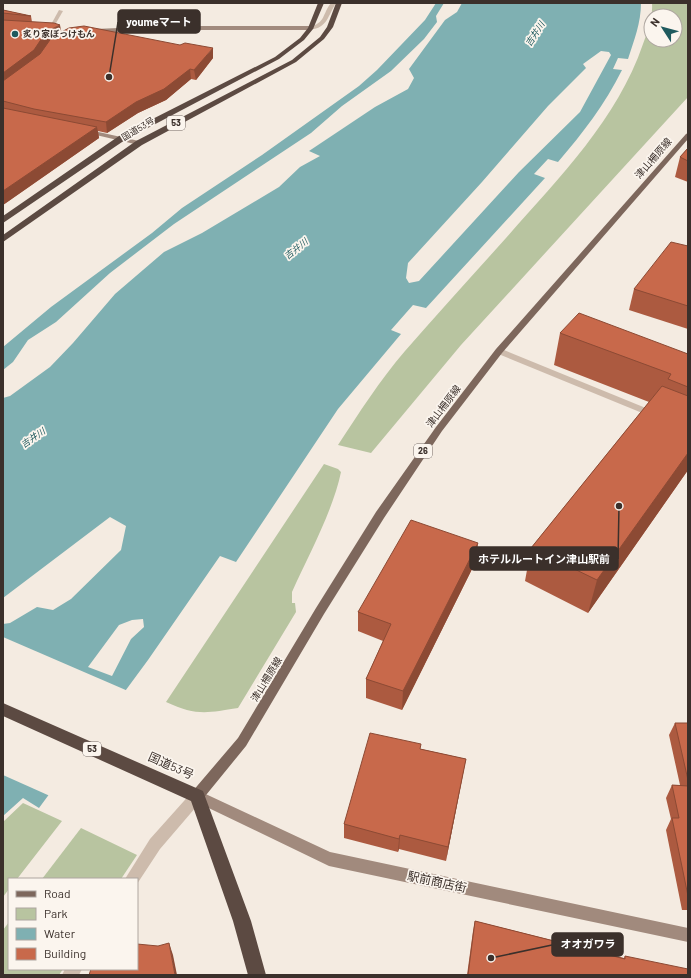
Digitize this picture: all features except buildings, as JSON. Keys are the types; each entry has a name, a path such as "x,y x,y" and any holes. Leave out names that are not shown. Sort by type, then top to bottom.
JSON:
{"highway":[{"name":"国道53号","path":"3,220 122,138 278,58 302,39 311,28 321,3"},
{"name":"国道53号","path":"3,239 139,143 294,61 330,28 339,3"},
{"name":"国道53号","path":"3,709 197,796 242,921 256,975"}],"main road":[{"name":"津山柵原線","path":"197,796 242,742 320,611 380,515 439,429 499,351 688,135"}],"street":[{"path":"89,32 165,28 311,28 324,24 334,3"},
{"path":"50,29 61,11"},
{"path":"42,29 57,30"},
{"path":"79,130 122,138 139,143"},
{"path":"499,351 666,420"},
{"path":"133,878 155,844 197,796"},
{"name":"駅前商店街","path":"197,796 329,859 688,935"}],"green space":[{"path":"652,3 688,3 688,97 461,345 371,453 338,445 370,397 396,362 546,193 584,147 618,98 632,72 643,44 643,48 683,48 683,8 652,8"},
{"path":"324,464 338,469 341,472 332,502 320,533 292,592 292,603 295,603 296,612 238,708 202,712 186,710 166,702"},
{"path":"23,803 62,821 18,878 8,878 8,890 3,897 3,822"},
{"path":"81,828 137,855 122,878 43,878"},
{"path":"8,923 8,970 62,970 59,975 3,975 3,930"}],"water":[{"path":"436,3 444,3 436,16 437,22 424,39 391,71 342,106 311,133 174,224 110,273 56,322 28,340 13,362 3,370 3,347 51,307 152,233 182,208 262,155 359,86 377,70 425,20"},
{"name":"吉井川","path":"462,3 641,3 635,38 628,59 618,58 613,69 622,70 601,106 576,140 558,162 548,159 534,174 545,178 426,308 413,305 391,330 401,334 338,409 236,562 220,556 148,660 39,808 23,798 3,816 3,624 10,623 37,607 53,610 71,599 121,550 126,526 110,517 3,598 3,398 10,396 50,367 73,343 115,294 164,252 202,233 279,187 300,167 320,156 309,151 375,107 408,89 414,78 409,69 445,20 457,12","holes":["601,51 609,52 611,55 580,112 519,172 419,281 409,283 406,278 408,263 482,182 548,106 586,68 583,64","143,619 144,627 131,639 112,676 88,667 119,625 132,620"]}],"pier":[{"path":"3,637 128,691 50,796 3,775"}],"place":[{"name":"炙り家ぼっけもん","path":"15,34"},
{"name":"youmeマート","path":"109,77"},
{"name":"ホテルルートイン津山駅前","path":"619,506"},
{"name":"オオガワラ","path":"491,958"}]}
